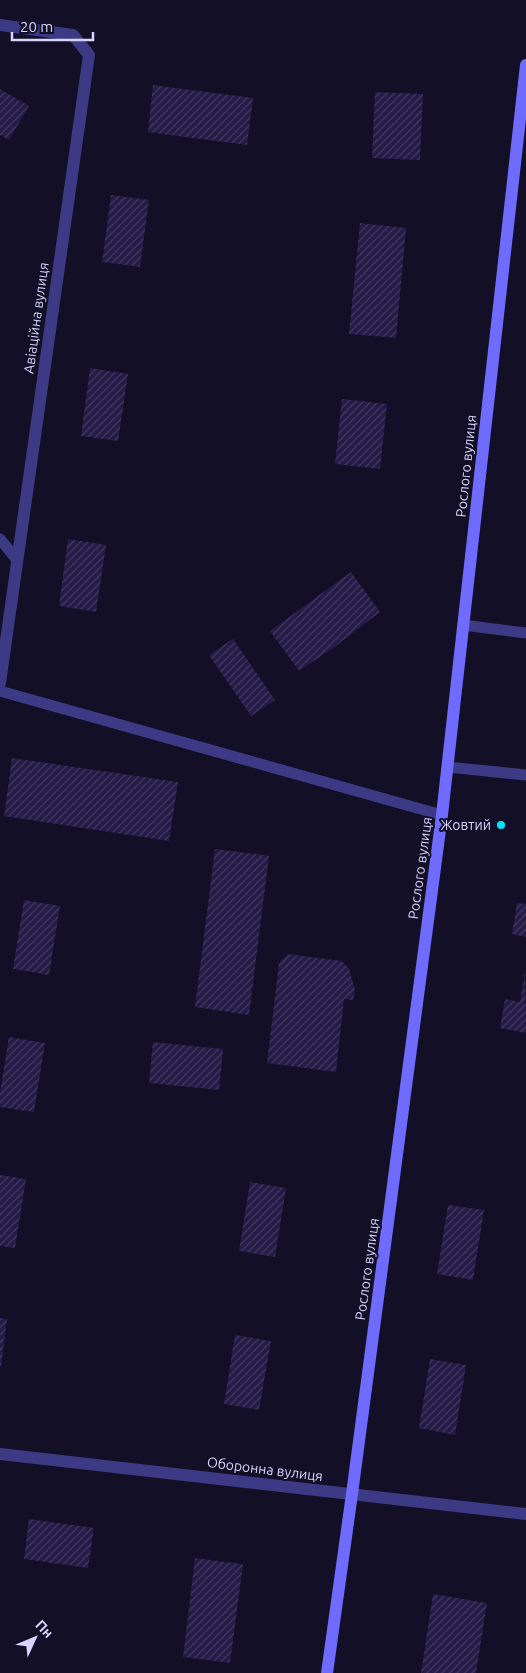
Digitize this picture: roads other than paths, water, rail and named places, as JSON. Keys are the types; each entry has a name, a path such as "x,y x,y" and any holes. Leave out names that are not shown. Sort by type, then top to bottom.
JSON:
{"street":[{"name":"Авіаційна вулиця","path":"0,25 73,35 89,56 0,683"},
{"name":"Рослого вулиця","path":"327,1673 448,767 526,65"},
{"name":"Оборонна вулиця","path":"0,1454 526,1514"}],"lane":[{"path":"0,539 17,560"},
{"path":"463,625 526,633"},
{"path":"0,691 442,815"},
{"path":"448,767 526,775"}],"place":[{"name":"Жовтий","path":"501,825"}]}
